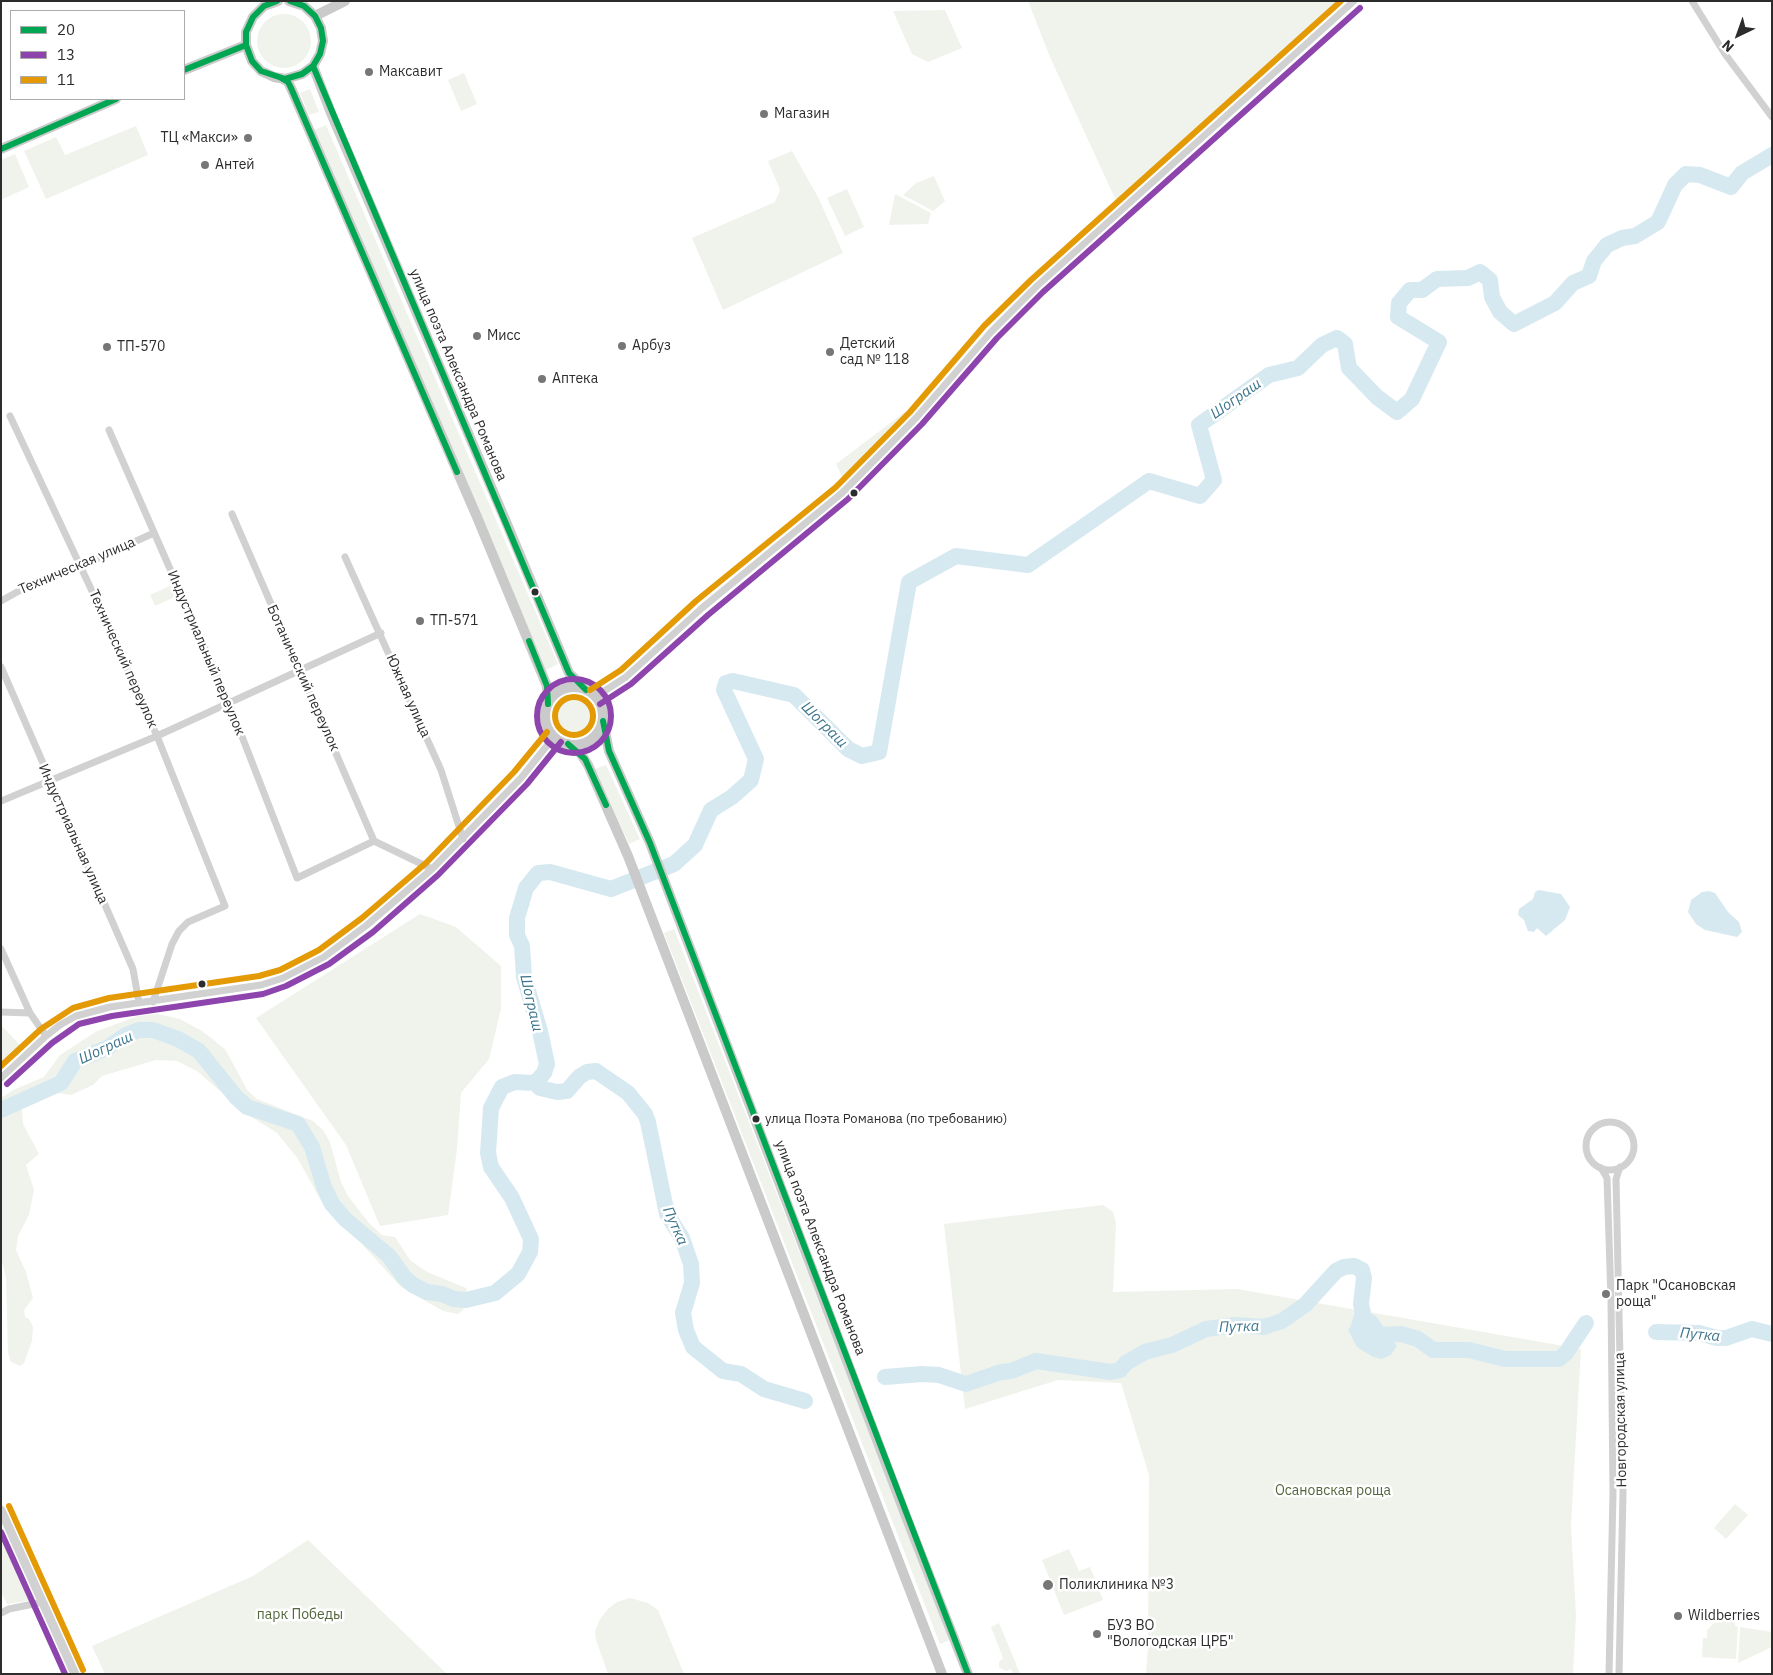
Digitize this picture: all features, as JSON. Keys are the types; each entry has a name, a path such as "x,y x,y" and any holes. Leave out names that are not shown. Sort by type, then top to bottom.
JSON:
{"main road":[{"path":"278,1 264,6 253,17 246,32 246,45 256,66 267,74 288,82 291,88 547,686 546,722 554,737 568,744 581,754 588,765 628,856 942,1674"},
{"path":"281,78 302,74 313,66 320,54 323,41 322,28 315,16 304,6 289,1"},
{"path":"315,16 345,1"},
{"path":"185,70 246,45"},
{"name":"улица поэта Александра Романова","path":"313,66 331,113 508,524 569,673 586,690"},
{"path":"1,149 114,100"},
{"path":"548,704 555,694 566,689 586,690 595,697 601,706 603,721 599,731 592,739 583,744 568,744"},
{"name":"улица поэта Александра Романова","path":"603,721 610,751 650,843 907,1519 968,1674"}],"street":[{"path":"595,697 626,677 702,608 842,493 916,418 991,332 1037,286 1354,1"},
{"path":"1692,1 1725,54 1772,117"},
{"name":"Технический переулок","path":"10,416 81,566 156,736 225,906 188,922 179,931 172,944 153,1002"},
{"name":"Индустриальный переулок","path":"109,430 229,703 297,878 374,841"},
{"name":"Ботанический переулок","path":"232,514 374,841"},
{"name":"Техническая улица","path":"1,600 26,587 81,566 154,534"},
{"name":"Южная улица","path":"345,557 381,633 441,770 463,838"},
{"path":"1,801 156,736 381,633"},
{"name":"Индустриальная улица","path":"1,667 133,969 140,1003"},
{"path":"1,1078 46,1036 76,1016 110,1007 238,990 283,978 324,957 367,925 432,869 521,778 554,737"},
{"path":"374,841 432,869"},
{"path":"1,949 30,1013 46,1036"},
{"path":"1,1012 30,1013"},
{"path":"1611,1122 1624,1128 1633,1140 1632,1155 1620,1167 1611,1170 1602,1168 1590,1159 1586,1142 1596,1127 1611,1122"},
{"name":"Новгородская улица","path":"1619,1674 1623,1493 1616,1179 1620,1167"},
{"name":"Новгородская улица","path":"1602,1168 1607,1178 1614,1493 1609,1674"},
{"path":"1,1510 75,1674"},
{"path":"1,1613 9,1609 43,1602"}],"green space":[{"path":"1028,1 1344,1 1118,205 1050,57"},
{"path":"945,10 962,48 928,62 912,54 893,11"},
{"path":"284,14 294,16 303,22 309,31 311,41 309,51 303,60 294,66 284,68 274,66 265,60 259,51 257,41 259,31 265,22 274,16"},
{"path":"464,73 477,104 461,111 448,80"},
{"path":"310,89 319,112 309,115 300,93"},
{"path":"326,125 558,664 546,670 314,130"},
{"path":"136,126 148,155 46,199 24,151 56,137 65,155"},
{"path":"792,151 819,199 843,253 723,310 692,238 775,202 780,190 768,161"},
{"path":"15,154 29,187 1,200 1,160"},
{"path":"934,176 945,201 933,211 903,195 916,183"},
{"path":"847,189 864,227 845,236 827,198"},
{"path":"895,194 931,213 928,224 889,225"},
{"path":"910,408 913,414 845,483 836,464"},
{"path":"172,585 177,596 155,606 150,595"},
{"path":"574,695 589,701 595,716 589,731 574,737 559,731 553,716 559,701"},
{"path":"606,765 640,839 629,844 595,769"},
{"path":"420,914 456,927 501,966 501,1009 489,1059 461,1093 457,1149 448,1215 380,1226 346,1145 256,1018"},
{"path":"674,929 950,1640 940,1644 664,933"},
{"path":"158,1014 180,1019 202,1031 225,1049 248,1091 257,1099 313,1121 323,1130 330,1142 341,1182 348,1196 369,1223 382,1235 395,1237 410,1260 427,1272 466,1288 469,1296 463,1310 458,1314 443,1311 401,1287 359,1241 325,1208 298,1159 277,1133 245,1113 197,1071 177,1061 156,1060 102,1076 93,1085 71,1095 51,1092 31,1100 22,1109 23,1124 39,1154 26,1165 34,1190 29,1215 18,1236 16,1250 26,1272 33,1298 24,1310 25,1317 29,1319 33,1327 32,1341 24,1363 20,1366 11,1362 8,1353 6,1278 1,1257 1,1098 13,1090 44,1077 60,1055 97,1031 138,1016"},
{"path":"1,1025 20,1045 18,1050 1,1066"},
{"name":"Осановская роща","path":"1103,1205 1113,1212 1116,1223 1113,1292 1237,1289 1581,1349 1571,1525 1576,1616 1573,1674 1146,1674 1148,1647 1149,1475 1121,1383 1058,1380 965,1409 944,1224"},
{"path":"1735,1504 1748,1515 1726,1539 1714,1528"},
{"path":"4,1534 34,1600 7,1604 1,1592 1,1535"},
{"name":"парк Победы","path":"308,1540 447,1674 105,1674 92,1646 253,1576"},
{"path":"1069,1549 1079,1571 1090,1567 1103,1600 1064,1615 1042,1560"},
{"path":"630,1598 648,1603 658,1610 684,1674 608,1674 596,1640 595,1631 600,1619 609,1608 617,1602"},
{"path":"1727,1610 1735,1617 1735,1626 1738,1627 1736,1659 1702,1657 1703,1638 1707,1638 1707,1630"},
{"path":"999,1623 1020,1674 1013,1674 1011,1669 1006,1671 999,1667 999,1662 1003,1658 991,1627"},
{"path":"1740,1627 1772,1632 1772,1647 1738,1663"}],"shaded area":[{"path":"1539,890 1561,894 1570,907 1565,920 1546,936 1537,928 1534,932 1528,931 1524,920 1518,915 1519,909 1533,899 1535,892"},
{"path":"1709,891 1715,893 1728,912 1739,922 1742,932 1737,937 1705,930 1696,924 1688,912 1691,900 1702,892"},
{"path":"1368,1312 1376,1316 1397,1346 1391,1355 1382,1359 1373,1357 1357,1347 1348,1330 1359,1315"}],"waterway":[{"name":"Шограш","path":"1,1110 61,1083 75,1061 107,1048 126,1035 139,1030 153,1030 178,1039 199,1051 236,1097 247,1107 298,1124 312,1147 324,1187 332,1204 345,1219 389,1256 404,1277 413,1285 427,1292 442,1294 454,1299 466,1300 495,1293 518,1274 530,1252 531,1239 512,1198 491,1167 488,1153 491,1108 502,1087 515,1082 535,1083 544,1073 547,1064 540,1031 524,977 522,946 517,935 517,918 526,888 538,873 550,872 611,889 674,864 695,845 711,810 732,797 751,780 756,759 724,690 726,683 733,681 794,695 848,749 862,756 879,752 909,582 956,556 1028,565 1149,481 1200,496 1214,480 1199,425 1269,375 1298,368 1322,345 1337,338 1345,344 1349,368 1377,397 1397,412 1412,399 1439,342 1398,317 1399,303 1410,290 1422,290 1437,279 1468,278 1480,272 1490,280 1492,297 1500,312 1514,324 1555,303 1573,283 1589,276 1594,261 1607,245 1622,238 1635,236 1658,222 1675,185 1686,174 1700,175 1731,187 1742,173 1772,155"},
{"name":"Путка","path":"535,1083 540,1088 557,1092 567,1091 579,1077 587,1072 596,1071 628,1093 645,1114 648,1122 667,1214 682,1238 691,1264 692,1283 683,1313 686,1330 693,1347 723,1371 741,1374 764,1389 805,1401"},
{"name":"Путка","path":"885,1377 922,1374 939,1375 966,1384 1001,1372 1011,1371 1036,1361 1111,1372 1120,1370 1126,1363 1145,1352 1172,1345 1206,1329 1236,1325 1264,1327 1282,1321 1305,1305 1336,1271 1344,1267 1354,1266 1362,1270 1364,1278 1361,1304 1363,1313 1358,1329 1364,1336 1401,1334 1418,1339 1433,1350 1469,1350 1505,1359 1559,1359 1566,1353 1586,1323"},
{"name":"Путка","path":"1656,1332 1699,1333 1717,1338 1726,1338 1752,1329 1772,1334"}],"transit line":[{"name":"20","path":"277,1 264,6 253,17 246,32 246,45 252,61 261,71 285,79 302,74 313,66 320,54 323,41 321,28 315,16 304,6 290,1"},
{"name":"11","path":"590,690 621,670 696,601 836,487 910,412 984,326 1031,280 1341,1"},
{"name":"13","path":"600,704 631,684 708,615 848,499 922,424 997,338 1043,292 1360,8"},
{"name":"20","path":"185,70 246,45"},
{"name":"20","path":"313,66 569,673 586,690"},
{"name":"20","path":"281,78 288,82 291,88 457,472"},
{"name":"20","path":"1,149 114,100"},
{"name":"20","path":"529,641 547,686 548,704"},
{"name":"13","path":"567,679 581,679 595,685 605,695 611,709 611,716 609,730 595,747 581,753 567,753 553,747 543,737 537,723 537,709 543,695 553,685 567,679"},
{"name":"11","path":"574,697 588,702 593,716 588,730 574,735 560,730 555,716 560,702 574,697"},
{"name":"20","path":"603,721 609,751 650,843 968,1674"},
{"name":"11","path":"1,1066 41,1029 73,1008 109,998 259,976 280,970 319,950 362,918 426,863 514,772 547,732"},
{"name":"13","path":"7,1084 52,1043 79,1024 112,1016 263,994 286,986 329,964 373,932 438,875 527,784 561,742"},
{"name":"20","path":"568,744 585,759 606,805"},
{"name":"11","path":"9,1506 83,1670"},
{"name":"13","path":"1,1532 65,1674"}],"place":[{"name":"Максавит","path":"369,72"},
{"name":"Магазин","path":"764,114"},
{"name":"ТЦ «Макси»","path":"248,138"},
{"name":"Антей","path":"205,165"},
{"name":"Мисс","path":"477,336"},
{"name":"Арбуз","path":"622,346"},
{"name":"ТП-570","path":"107,347"},
{"name":"Детский сад № 118","path":"830,352"},
{"name":"Аптека","path":"542,379"},
{"name":"ТП-571","path":"420,621"},
{"name":"улица Поэта Романова (по требованию)","path":"756,1119"},
{"name":"Парк \"Осановская роща\"","path":"1606,1294"},
{"name":"Поликлиника №3","path":"1048,1585"},
{"name":"Wildberries","path":"1678,1616"},
{"name":"БУЗ ВО \"Вологодская ЦРБ\"","path":"1097,1634"}]}
